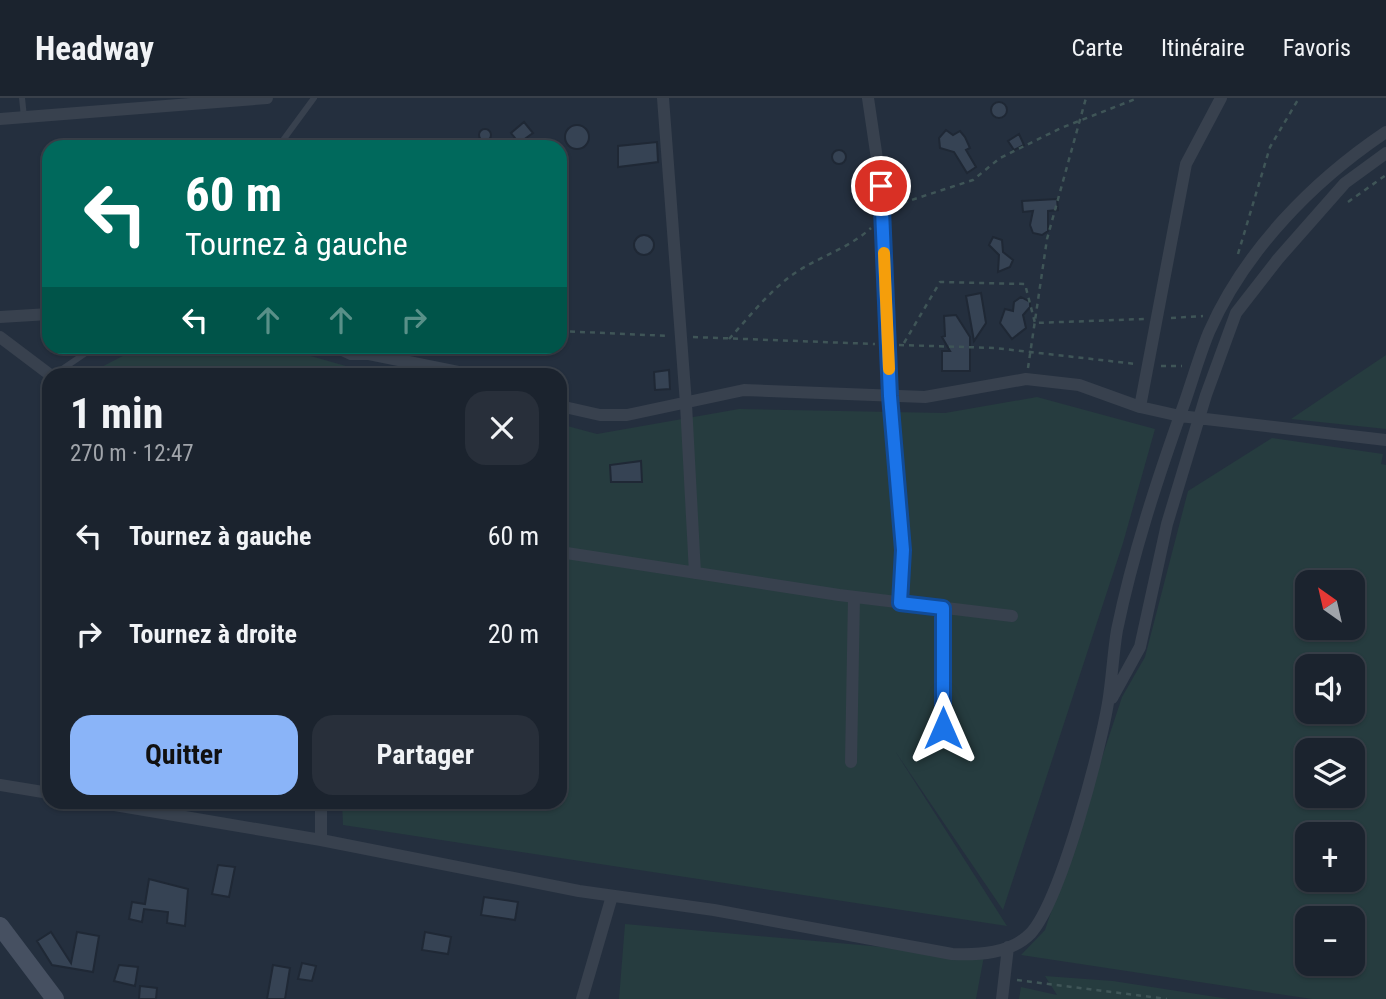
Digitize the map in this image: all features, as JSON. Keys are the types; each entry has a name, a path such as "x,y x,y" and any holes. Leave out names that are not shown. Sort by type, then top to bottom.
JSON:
{"street":[{"path":"0,119 108,104 267,98"},
{"path":"663,98 686,404 695,573"},
{"path":"868,98 882,217 890,396 903,550 900,603"},
{"path":"1140,407 1186,164 1221,98"},
{"path":"138,809 321,840 612,896 714,910 952,954 985,956 1008,947 1030,933 1049,902 1072,837 1108,704 1117,632 1145,517 1218,316 1250,260 1315,188 1386,132"},
{"path":"1108,704 1140,647 1167,524 1199,418 1236,313 1278,259 1346,183 1386,153"},
{"path":"0,317 42,314"},
{"path":"0,337 42,369"},
{"path":"351,354 369,354 438,368"},
{"path":"567,407 613,415 686,404 744,390 925,397 1026,379 1079,385 1140,407 1180,416 1386,440"},
{"path":"567,553 854,597 1012,616"},
{"path":"851,762 854,597"},
{"path":"943,608 943,728"},
{"path":"0,785 42,792"},
{"path":"321,809 321,840"},
{"path":"582,999 612,896"},
{"path":"0,926 55,999"},
{"path":"1002,999 1007,978 1008,947"}],"lane":[{"path":"22,98 24,117"},
{"path":"283,140 314,98"},
{"path":"64,368 84,354"}],"path":[{"path":"1026,379 1047,239 1086,98"},
{"path":"729,339 772,292 797,271 837,253 893,206 973,180 1000,158 1138,98"},
{"path":"1238,254 1270,147 1299,98"},
{"path":"904,345 940,282 1025,284 1035,323"},
{"path":"1035,323 1218,316"},
{"path":"1007,978 1167,999"}],"green space":[{"path":"127,354 304,354 353,368 100,368"},
{"path":"1386,355 1386,429 1291,419"},
{"path":"1037,397 1155,429 1123,543 1003,910 895,751 1007,926 343,825 342,809 567,809 567,426 597,434 739,409 945,413"},
{"path":"1272,438 1383,454 1381,464 1386,465 1386,999 1312,999 1021,955 1045,930 1122,697 1145,657 1188,491"},
{"path":"625,924 984,956 976,999 619,999"},
{"path":"1045,976 1113,981 1229,999 1019,999 1021,987 1057,995"}],"building":[{"path":"999,102 1005,104 1005,116 999,118 993,116 991,110 993,104"},
{"path":"524,122 533,133 523,140 517,140 511,133"},
{"path":"582,126 588,132 586,146 577,149 568,146 565,137 568,128"},
{"path":"480,130 490,130 490,140 480,140"},
{"path":"946,130 953,135 960,131 965,137 970,148 966,150 976,167 967,173 954,152 940,148 939,138"},
{"path":"1019,134 1024,145 1014,150 1008,141"},
{"path":"657,142 658,162 618,167 618,146"},
{"path":"836,150 842,150 846,157 842,164 836,164 832,160 832,154"},
{"path":"1057,199 1058,210 1048,211 1048,231 1042,235 1033,233 1030,225 1033,211 1023,212 1022,201"},
{"path":"644,235 651,238 654,245 651,252 644,255 637,252 634,245 637,238"},
{"path":"993,237 1002,240 1003,252 1013,260 1010,267 998,272 999,255 989,245"},
{"path":"981,293 986,323 974,341 966,296"},
{"path":"1021,297 1030,302 1030,307 1023,315 1026,328 1012,339 1000,323 1005,309 1013,311 1014,302"},
{"path":"956,315 970,337 970,371 942,371 942,351 950,351 942,337 945,336 944,316"},
{"path":"669,370 670,389 655,390 654,372"},
{"path":"641,461 642,482 611,482 610,465"},
{"path":"218,865 235,867 229,897 212,894"},
{"path":"149,879 188,889 185,926 167,923 168,912 144,909 142,922 129,919 132,902 145,904"},
{"path":"484,897 518,902 515,920 481,915"},
{"path":"51,932 71,963 77,932 99,936 93,972 52,965 37,941"},
{"path":"425,932 451,937 448,954 422,950"},
{"path":"302,963 316,966 312,981 298,979"},
{"path":"119,965 138,967 135,986 114,981"},
{"path":"273,965 290,968 285,999 267,999"},
{"path":"140,986 157,988 156,999 139,999"}],"slow traffic":[{"path":"884,253 889,369"}],"route":[{"path":"881,186 890,396 903,550 900,603 943,608 943,728"}]}
